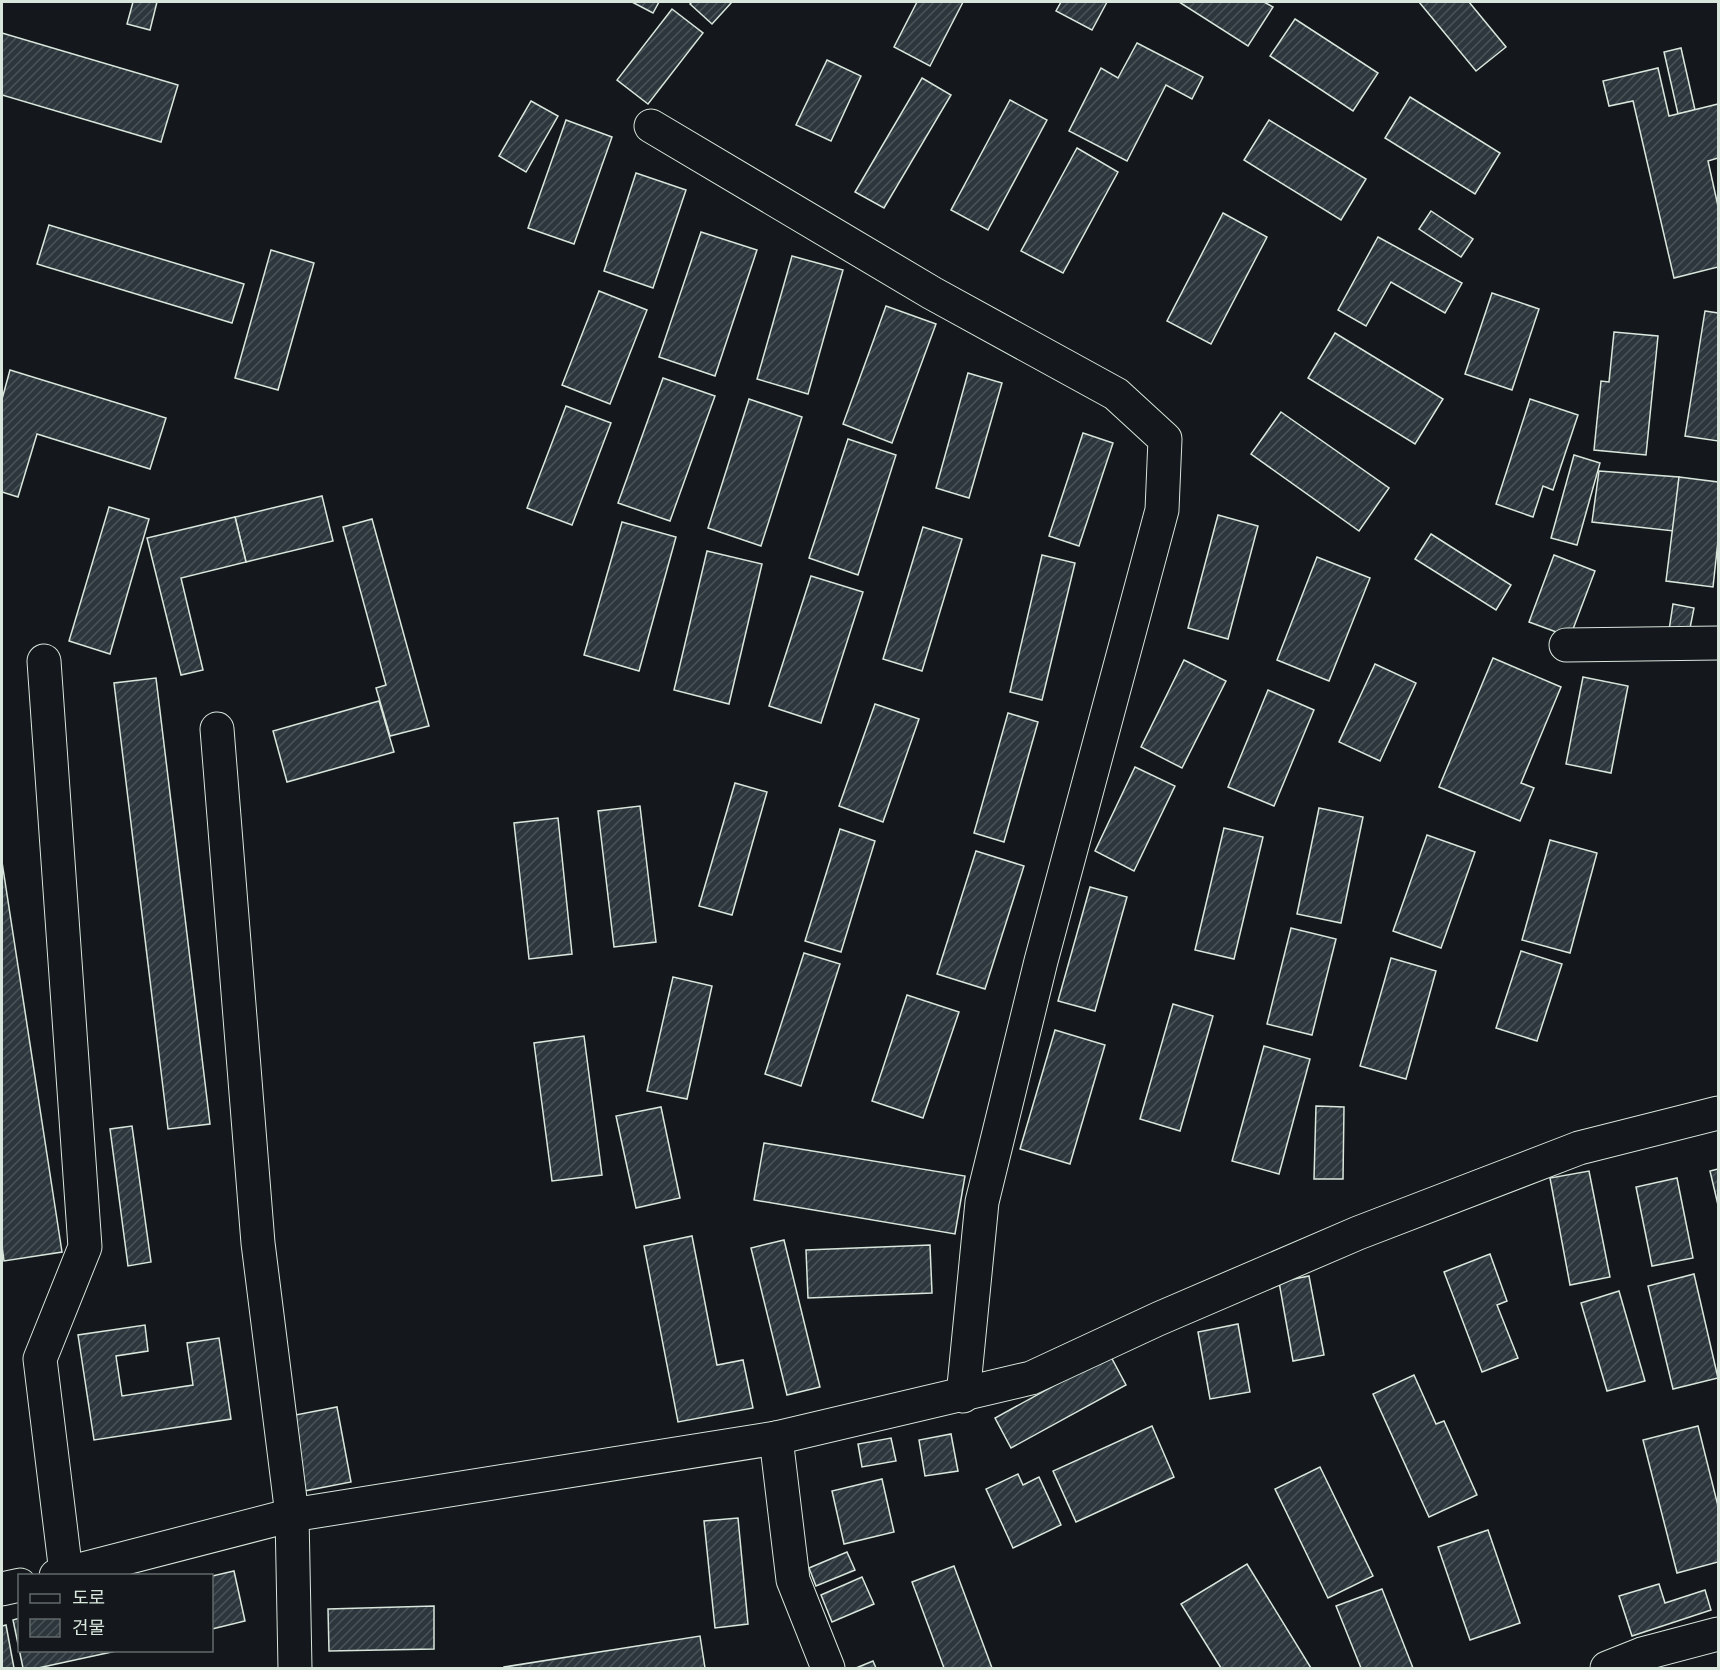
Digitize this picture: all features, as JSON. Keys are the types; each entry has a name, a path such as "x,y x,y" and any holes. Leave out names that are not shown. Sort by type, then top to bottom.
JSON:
{"street":[{"path":"651,126 932,292 1116,394 1165,439 1162,510 1041,962 982,1202 963,1396"},
{"path":"1566,645 1719,643"},
{"path":"44,661 85,1247 40,1359 61,1574 292,1515 776,1438 963,1396 1031,1378 1158,1319 1358,1233 1579,1148 1719,1113"},
{"path":"217,729 258,1244 292,1515 295,1668"},
{"path":"776,1438 793,1580 828,1668"},
{"path":"2,1589 18,1585"},
{"path":"1607,1668 1642,1654 1719,1634"}],"building":[{"path":"133,2 157,2 150,30 127,24"},
{"path":"632,2 659,2 653,13"},
{"path":"692,2 732,2 712,24 690,4"},
{"path":"917,2 963,2 930,66 894,47"},
{"path":"1061,2 1107,2 1092,30 1056,11"},
{"path":"1179,2 1264,2 1273,7 1248,46"},
{"path":"1419,2 1469,2 1506,47 1476,71"},
{"path":"672,9 703,33 648,104 617,80"},
{"path":"1295,19 1378,73 1353,111 1270,56"},
{"path":"2,33 178,85 161,142 2,95"},
{"path":"1137,43 1203,77 1192,99 1166,85 1127,161 1069,131 1101,68 1118,78"},
{"path":"1681,48 1695,110 1678,114 1664,52"},
{"path":"827,60 861,76 831,141 796,125"},
{"path":"1658,68 1669,116 1718,104 1718,158 1708,161 1718,206 1718,267 1674,278 1633,101 1609,106 1603,81"},
{"path":"922,78 951,95 884,208 855,192"},
{"path":"1410,97 1500,153 1475,194 1385,138"},
{"path":"1010,100 1047,120 988,230 951,210"},
{"path":"531,101 558,116 526,172 499,156"},
{"path":"566,120 612,137 574,244 528,228"},
{"path":"1269,120 1366,179 1341,220 1244,160"},
{"path":"1077,148 1118,172 1063,273 1021,251"},
{"path":"636,173 686,190 653,288 604,271"},
{"path":"1431,211 1473,239 1461,257 1419,229"},
{"path":"1223,213 1267,237 1211,344 1167,321"},
{"path":"49,225 244,284 232,323 37,264"},
{"path":"701,232 757,250 715,376 659,357"},
{"path":"1378,237 1462,283 1445,313 1391,282 1366,326 1338,310"},
{"path":"271,250 314,263 278,390 235,378"},
{"path":"792,256 843,270 808,394 757,379"},
{"path":"599,291 647,310 610,404 562,385"},
{"path":"1492,293 1539,309 1512,390 1465,374"},
{"path":"886,306 936,324 892,443 843,424"},
{"path":"1705,311 1718,313 1718,441 1685,436"},
{"path":"1614,332 1658,336 1646,455 1594,450 1601,381 1609,382"},
{"path":"1335,333 1443,399 1415,444 1308,378"},
{"path":"10,370 166,418 150,469 37,434 18,497 2,492 2,399"},
{"path":"968,373 1002,383 969,498 936,488"},
{"path":"663,378 715,396 670,521 618,503"},
{"path":"749,399 802,417 761,546 708,528"},
{"path":"1530,399 1578,415 1553,490 1543,486 1533,517 1496,504"},
{"path":"566,406 611,423 572,525 527,508"},
{"path":"1281,412 1389,488 1359,531 1251,454"},
{"path":"1083,433 1113,443 1079,546 1049,536"},
{"path":"848,439 896,455 858,575 809,558"},
{"path":"1574,455 1600,463 1577,545 1551,538"},
{"path":"1599,471 1679,477 1674,531 1592,522"},
{"path":"1679,477 1718,482 1718,541 1713,587 1666,581"},
{"path":"322,496 333,541 246,562 235,517"},
{"path":"109,507 149,519 110,654 69,641"},
{"path":"1218,515 1258,526 1228,639 1188,628"},
{"path":"235,517 246,562 181,578 203,670 181,675 147,538"},
{"path":"372,519 429,726 390,736 376,688 386,685 343,527"},
{"path":"622,522 676,537 639,671 584,655"},
{"path":"923,527 962,539 922,671 883,659"},
{"path":"1431,534 1511,585 1496,610 1415,559"},
{"path":"707,551 762,564 729,704 674,690"},
{"path":"1042,555 1075,563 1042,700 1010,692"},
{"path":"1554,555 1595,571 1570,637 1529,622"},
{"path":"1317,557 1370,578 1329,681 1277,660"},
{"path":"811,576 863,592 821,723 769,706"},
{"path":"1673,604 1694,608 1689,633 1669,630"},
{"path":"1493,658 1561,687 1521,783 1534,788 1520,821 1439,787"},
{"path":"1184,660 1226,681 1182,768 1141,747"},
{"path":"1375,664 1416,683 1380,761 1339,742"},
{"path":"1583,677 1628,686 1611,773 1566,764"},
{"path":"156,678 210,1124 168,1129 114,683"},
{"path":"1268,690 1314,710 1274,806 1228,787"},
{"path":"379,701 394,752 287,782 273,731"},
{"path":"875,704 919,719 883,822 839,806"},
{"path":"1008,713 1038,722 1004,842 974,833"},
{"path":"1135,767 1175,786 1134,871 1095,851"},
{"path":"735,783 767,792 732,915 699,906"},
{"path":"640,806 656,942 614,947 598,811"},
{"path":"1319,808 1363,817 1341,923 1297,914"},
{"path":"558,818 572,954 529,959 514,823"},
{"path":"1224,828 1263,837 1234,959 1195,950"},
{"path":"840,829 875,841 841,952 805,941"},
{"path":"1427,835 1475,852 1441,948 1393,931"},
{"path":"1550,840 1597,853 1570,953 1522,940"},
{"path":"976,851 1024,866 985,989 937,974"},
{"path":"2,862 62,1252 4,1261 2,1246"},
{"path":"1090,887 1127,897 1095,1011 1058,1001"},
{"path":"1291,928 1336,939 1312,1035 1267,1024"},
{"path":"1521,951 1562,964 1537,1041 1496,1028"},
{"path":"804,953 840,964 801,1086 765,1074"},
{"path":"1391,958 1436,971 1406,1079 1360,1066"},
{"path":"673,977 712,986 687,1099 647,1091"},
{"path":"907,995 959,1012 923,1118 872,1101"},
{"path":"1173,1004 1213,1016 1180,1131 1140,1119"},
{"path":"1055,1030 1105,1045 1070,1164 1020,1149"},
{"path":"584,1036 602,1175 552,1181 534,1043"},
{"path":"1264,1046 1310,1059 1279,1174 1232,1161"},
{"path":"1316,1106 1344,1107 1343,1179 1314,1179"},
{"path":"661,1107 680,1198 636,1208 616,1116"},
{"path":"132,1126 151,1262 128,1266 110,1129"},
{"path":"764,1143 965,1176 955,1234 754,1200"},
{"path":"1718,1169 1718,1205 1710,1171"},
{"path":"1589,1171 1610,1277 1570,1285 1550,1178"},
{"path":"1677,1178 1693,1258 1652,1266 1636,1187"},
{"path":"692,1236 717,1365 743,1360 753,1408 678,1422 644,1246"},
{"path":"784,1240 820,1387 787,1395 751,1248"},
{"path":"930,1245 932,1293 808,1298 806,1250"},
{"path":"1490,1254 1507,1301 1497,1305 1518,1358 1482,1372 1444,1272"},
{"path":"1694,1274 1718,1378 1673,1389 1648,1286"},
{"path":"1309,1276 1324,1355 1293,1361 1279,1282"},
{"path":"1619,1291 1645,1381 1607,1391 1581,1303"},
{"path":"1238,1324 1250,1392 1210,1399 1198,1332"},
{"path":"145,1325 148,1351 116,1356 122,1396 193,1385 187,1343 219,1338 231,1419 94,1440 78,1335"},
{"path":"1110,1355 1126,1385 1011,1448 995,1418"},
{"path":"1414,1375 1436,1424 1444,1421 1477,1495 1429,1517 1373,1394"},
{"path":"337,1407 351,1482 299,1492 285,1417"},
{"path":"1152,1426 1174,1477 1076,1522 1053,1471"},
{"path":"1698,1426 1718,1506 1718,1562 1677,1573 1643,1440"},
{"path":"951,1434 958,1471 925,1476 919,1440"},
{"path":"891,1438 896,1461 862,1467 858,1444"},
{"path":"1320,1467 1373,1576 1328,1598 1275,1489"},
{"path":"1018,1474 1023,1485 1039,1477 1061,1525 1013,1548 986,1489"},
{"path":"882,1479 894,1532 844,1544 832,1491"},
{"path":"738,1518 748,1624 715,1628 704,1521"},
{"path":"1488,1530 1520,1623 1470,1640 1438,1547"},
{"path":"847,1552 855,1570 816,1586 809,1568"},
{"path":"1247,1564 1311,1668 1221,1668 1181,1604"},
{"path":"954,1566 992,1668 944,1668 912,1582"},
{"path":"234,1571 245,1621 213,1629 213,1576"},
{"path":"862,1577 874,1604 832,1622 821,1595"},
{"path":"1659,1584 1665,1603 1705,1590 1711,1610 1632,1636 1619,1596"},
{"path":"1382,1589 1413,1668 1361,1668 1336,1606"},
{"path":"434,1606 434,1649 329,1651 328,1609"},
{"path":"18,1619 18,1644 13,1620"},
{"path":"6,1625 14,1668 2,1668 2,1626"},
{"path":"700,1636 705,1668 504,1668 504,1667"},
{"path":"20,1652 112,1652 38,1668 23,1668"},
{"path":"873,1661 876,1668 856,1668"}]}
